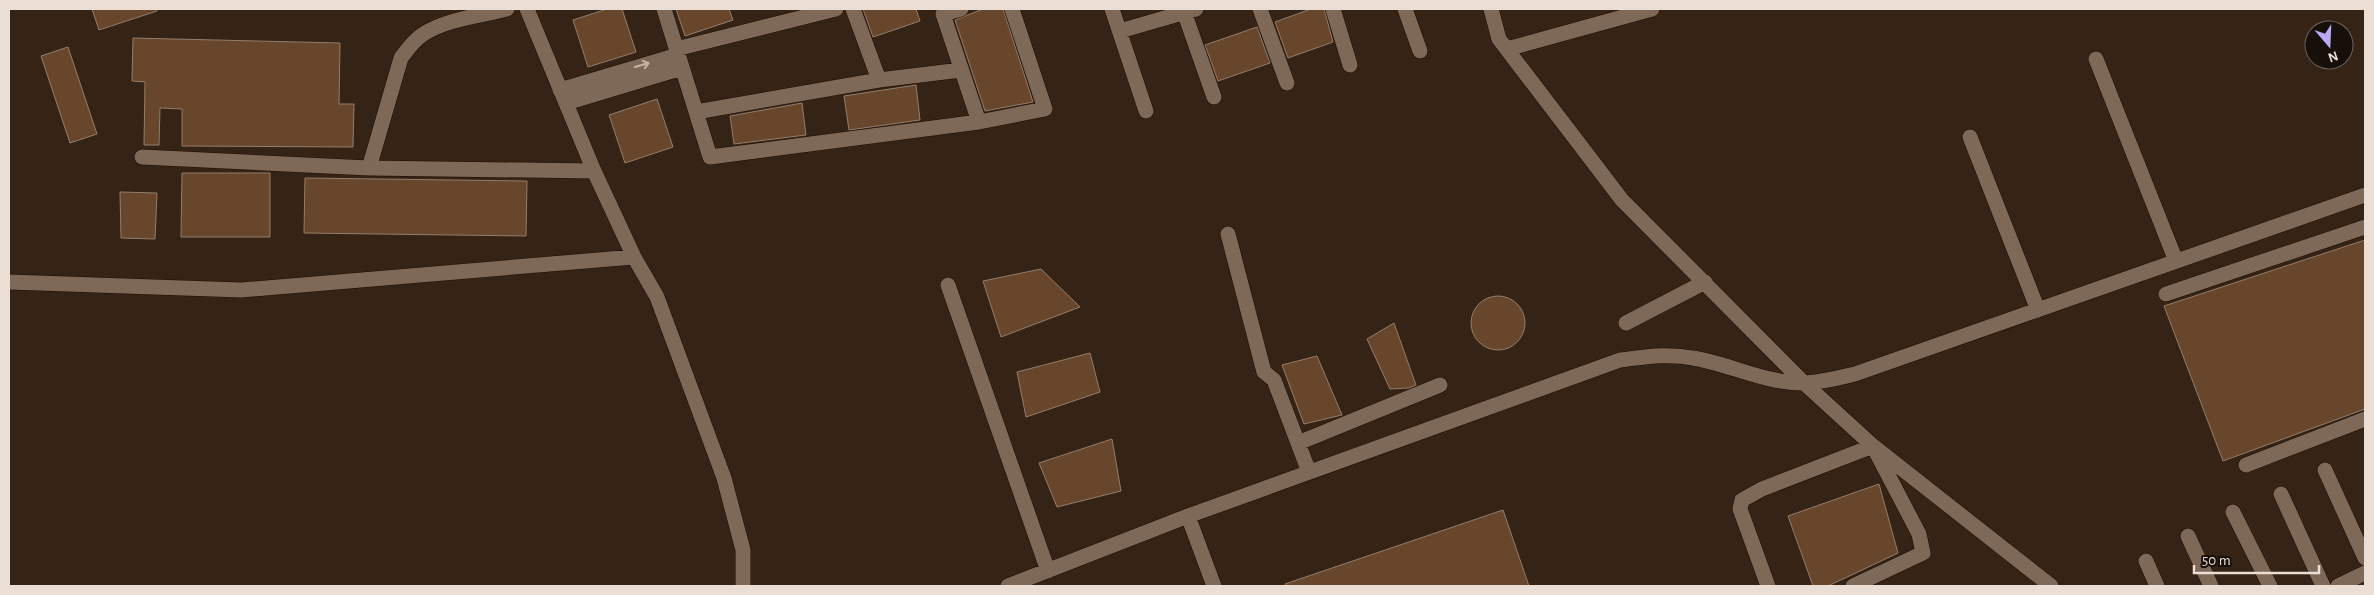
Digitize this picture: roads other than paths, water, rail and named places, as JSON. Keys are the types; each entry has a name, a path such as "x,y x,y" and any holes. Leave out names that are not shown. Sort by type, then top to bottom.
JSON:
{"street":[{"path":"369,168 401,58 411,45 420,36 433,29 507,9"},
{"path":"527,9 594,171 634,257 657,297 724,478 743,550 743,586"},
{"path":"664,9 710,156 979,122 1045,109 1012,9"},
{"path":"563,96 608,83 679,57 836,9"},
{"path":"853,9 879,80"},
{"path":"960,9 937,12 961,70 979,122"},
{"path":"1112,9 1146,112"},
{"path":"1260,9 1287,83"},
{"path":"1332,9 1350,65"},
{"path":"1405,9 1420,51"},
{"path":"1491,9 1499,39 1622,200 1804,383 1873,446 2051,586"},
{"path":"1507,49 1652,9"},
{"path":"1120,31 1188,10 1214,97"},
{"path":"2096,59 2176,261"},
{"path":"696,112 879,80 961,70"},
{"path":"1970,136 2038,310"},
{"path":"142,157 369,168 594,171"},
{"path":"1008,586 1188,516 1620,360 1658,354 1693,358 1782,380 1804,383 1830,380 1855,374 2365,195"},
{"path":"2166,294 2365,227"},
{"path":"1228,234 1264,372 1274,380 1309,472"},
{"path":"9,282 241,290 634,257"},
{"path":"1626,323 1705,282"},
{"path":"948,285 1048,571"},
{"path":"1298,444 1440,385"},
{"path":"2246,465 2365,420"},
{"path":"1768,586 1740,509 1742,500 1756,491 1873,446"},
{"path":"1853,586 1923,553 1919,534 1873,446"},
{"path":"2325,470 2365,558"},
{"path":"2281,494 2323,586"},
{"path":"2234,512 2270,586"},
{"path":"1188,516 1214,586"},
{"path":"2188,536 2211,586"},
{"path":"2146,561 2157,586"},
{"path":"2338,586 2365,573"}]}
